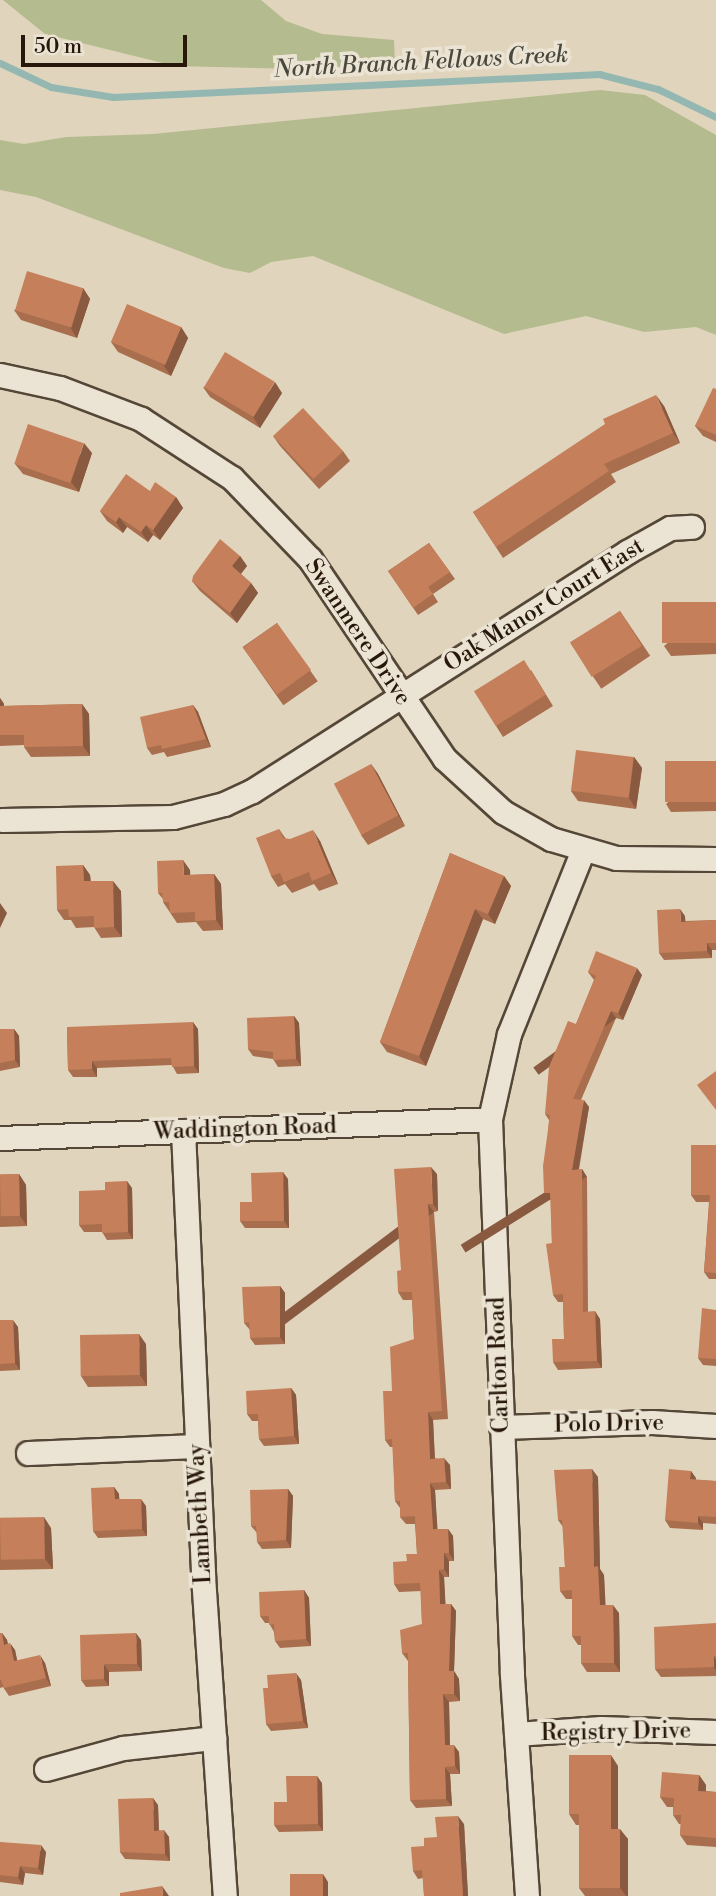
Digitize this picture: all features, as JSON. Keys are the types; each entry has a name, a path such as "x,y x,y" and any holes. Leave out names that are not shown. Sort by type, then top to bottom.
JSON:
{"street":[{"name":"Swanmere Drive","path":"0,375 60,388 141,419 232,478 310,559 444,758 482,796 526,827 583,850 650,862 716,859"},
{"name":"Oak Manor Court East","path":"2,820 173,817 224,804 252,791 627,552 670,528 692,527"},
{"name":"Carlton Road","path":"527,1896 501,1427 490,1119 509,1034 583,850"},
{"name":"Waddington Road","path":"0,1138 490,1119"},
{"name":"Lambeth Way","path":"183,1131 196,1446 225,1896"},
{"name":"Polo Drive","path":"501,1427 652,1422 716,1426"},
{"path":"28,1453 196,1446"},
{"name":"Registry Drive","path":"516,1734 601,1728 716,1732"},
{"path":"46,1769 123,1748 214,1738"}],"green space":[{"path":"3,0 261,0 286,21 322,34 394,40 395,65 381,71 175,66 45,34"},
{"path":"600,90 645,95 716,135 716,335 696,327 644,332 586,316 504,334 313,256 271,262 250,273 224,268 36,197 0,190 0,140 24,144 66,137 153,134"}],"building":[{"path":"27,271 83,288 71,327 15,310"},
{"path":"127,304 181,327 165,365 111,342"},
{"path":"225,352 275,382 254,417 204,387"},
{"path":"713,388 716,389 716,435 695,426"},
{"path":"656,395 673,433 604,464 609,471 496,547 473,512 605,424 603,419"},
{"path":"303,408 343,451 313,479 273,436"},
{"path":"28,424 84,443 70,483 14,464"},
{"path":"126,474 150,491 155,482 176,497 153,530 146,525 141,532 119,517 116,522 100,511"},
{"path":"220,539 240,556 232,566 251,583 230,613 192,581"},
{"path":"429,543 450,572 428,587 433,594 413,608 388,571"},
{"path":"662,602 716,602 716,643 662,643"},
{"path":"620,611 642,646 592,677 570,642"},
{"path":"277,623 311,670 277,695 243,648"},
{"path":"524,660 546,695 496,726 474,691"},
{"path":"82,704 83,746 24,747 24,735 0,735 0,706"},
{"path":"193,705 206,739 162,749 161,745 147,748 140,717"},
{"path":"576,750 634,757 629,798 571,791"},
{"path":"665,761 716,761 716,802 665,802"},
{"path":"371,764 398,815 361,835 334,784"},
{"path":"279,829 283,838 290,839 313,830 331,873 312,881 309,872 284,882 280,873 271,876 256,838"},
{"path":"450,853 504,876 488,914 475,909 419,1056 380,1042"},
{"path":"183,860 184,875 214,874 216,920 195,921 195,912 170,913 169,902 163,902 162,893 158,893 157,861"},
{"path":"83,865 84,881 113,881 114,927 94,928 94,916 69,917 68,909 57,910 56,866"},
{"path":"680,909 681,922 716,920 716,943 707,943 707,951 659,953 657,910"},
{"path":"596,951 637,968 618,1013 611,1011 573,1099 584,1100 572,1170 582,1169 583,1312 595,1311 597,1361 553,1362 552,1339 564,1339 563,1294 553,1295 546,1244 552,1243 550,1193 544,1193 543,1166 550,1115 545,1114 549,1067 568,1021 576,1024 596,976 588,972"},
{"path":"294,1016 296,1059 273,1060 273,1052 248,1049 247,1018"},
{"path":"193,1022 194,1066 172,1067 171,1058 92,1061 92,1069 68,1070 67,1027"},
{"path":"0,1029 14,1029 15,1060 0,1063"},
{"path":"716,1071 716,1110 697,1085"},
{"path":"691,1145 716,1145 716,1273 704,1272 710,1195 691,1195"},
{"path":"431,1167 433,1204 428,1204 442,1411 428,1412 430,1459 444,1458 446,1482 430,1483 433,1529 448,1529 449,1553 444,1553 444,1569 439,1570 440,1604 451,1604 449,1671 454,1671 454,1694 443,1694 445,1745 454,1745 455,1766 445,1767 446,1799 410,1800 408,1653 402,1653 400,1630 422,1624 420,1583 394,1584 393,1562 407,1561 406,1554 417,1554 415,1516 400,1517 400,1501 395,1501 392,1439 385,1440 383,1391 392,1391 390,1347 414,1339 412,1292 398,1292 397,1271 401,1270 394,1169"},
{"path":"283,1172 284,1221 240,1221 240,1202 252,1202 251,1173"},
{"path":"0,1174 19,1174 20,1216 1,1216"},
{"path":"127,1181 128,1232 102,1233 102,1224 79,1225 79,1191 105,1190 105,1182"},
{"path":"280,1286 280,1337 250,1338 249,1322 244,1323 242,1287"},
{"path":"702,1308 716,1310 716,1359 698,1358"},
{"path":"0,1320 13,1320 15,1363 0,1364"},
{"path":"139,1334 140,1375 81,1376 80,1335"},
{"path":"291,1388 294,1436 259,1439 258,1414 247,1414 246,1391"},
{"path":"592,1469 594,1567 598,1566 600,1605 613,1605 614,1663 581,1663 581,1636 572,1636 572,1590 560,1591 559,1567 565,1567 562,1520 558,1520 554,1470"},
{"path":"669,1469 691,1471 690,1479 716,1481 716,1517 698,1516 698,1523 665,1520"},
{"path":"114,1487 115,1499 141,1499 142,1529 93,1531 91,1488"},
{"path":"288,1489 286,1540 257,1542 256,1526 251,1526 250,1490"},
{"path":"44,1517 45,1559 1,1560 0,1518"},
{"path":"304,1590 306,1639 275,1641 274,1624 269,1625 269,1616 260,1616 259,1592"},
{"path":"716,1623 714,1667 655,1669 654,1627"},
{"path":"0,1633 4,1645 10,1643 14,1661 40,1655 46,1678 4,1688 0,1680"},
{"path":"136,1633 137,1664 104,1664 104,1679 81,1680 80,1635"},
{"path":"296,1673 303,1721 266,1724 263,1688 268,1688 267,1675"},
{"path":"569,1755 611,1755 611,1829 620,1829 620,1888 579,1888 579,1814 569,1814"},
{"path":"662,1772 699,1775 698,1791 716,1792 716,1838 680,1835 681,1815 673,1815 674,1798 660,1797"},
{"path":"286,1776 317,1776 318,1824 274,1825 274,1802 287,1802"},
{"path":"153,1798 154,1831 164,1830 165,1854 120,1852 118,1799"},
{"path":"458,1816 463,1896 424,1896 422,1870 413,1871 411,1847 424,1846 424,1838 437,1837 435,1817"},
{"path":"0,1842 41,1845 38,1868 20,1866 18,1877 0,1875"},
{"path":"290,1874 323,1874 323,1896 290,1896"},
{"path":"162,1886 163,1896 120,1896 120,1893"}],"waterway":[{"name":"North Branch Fellows Creek","path":"0,63 51,87 113,97 599,74 658,89 716,117"}]}
